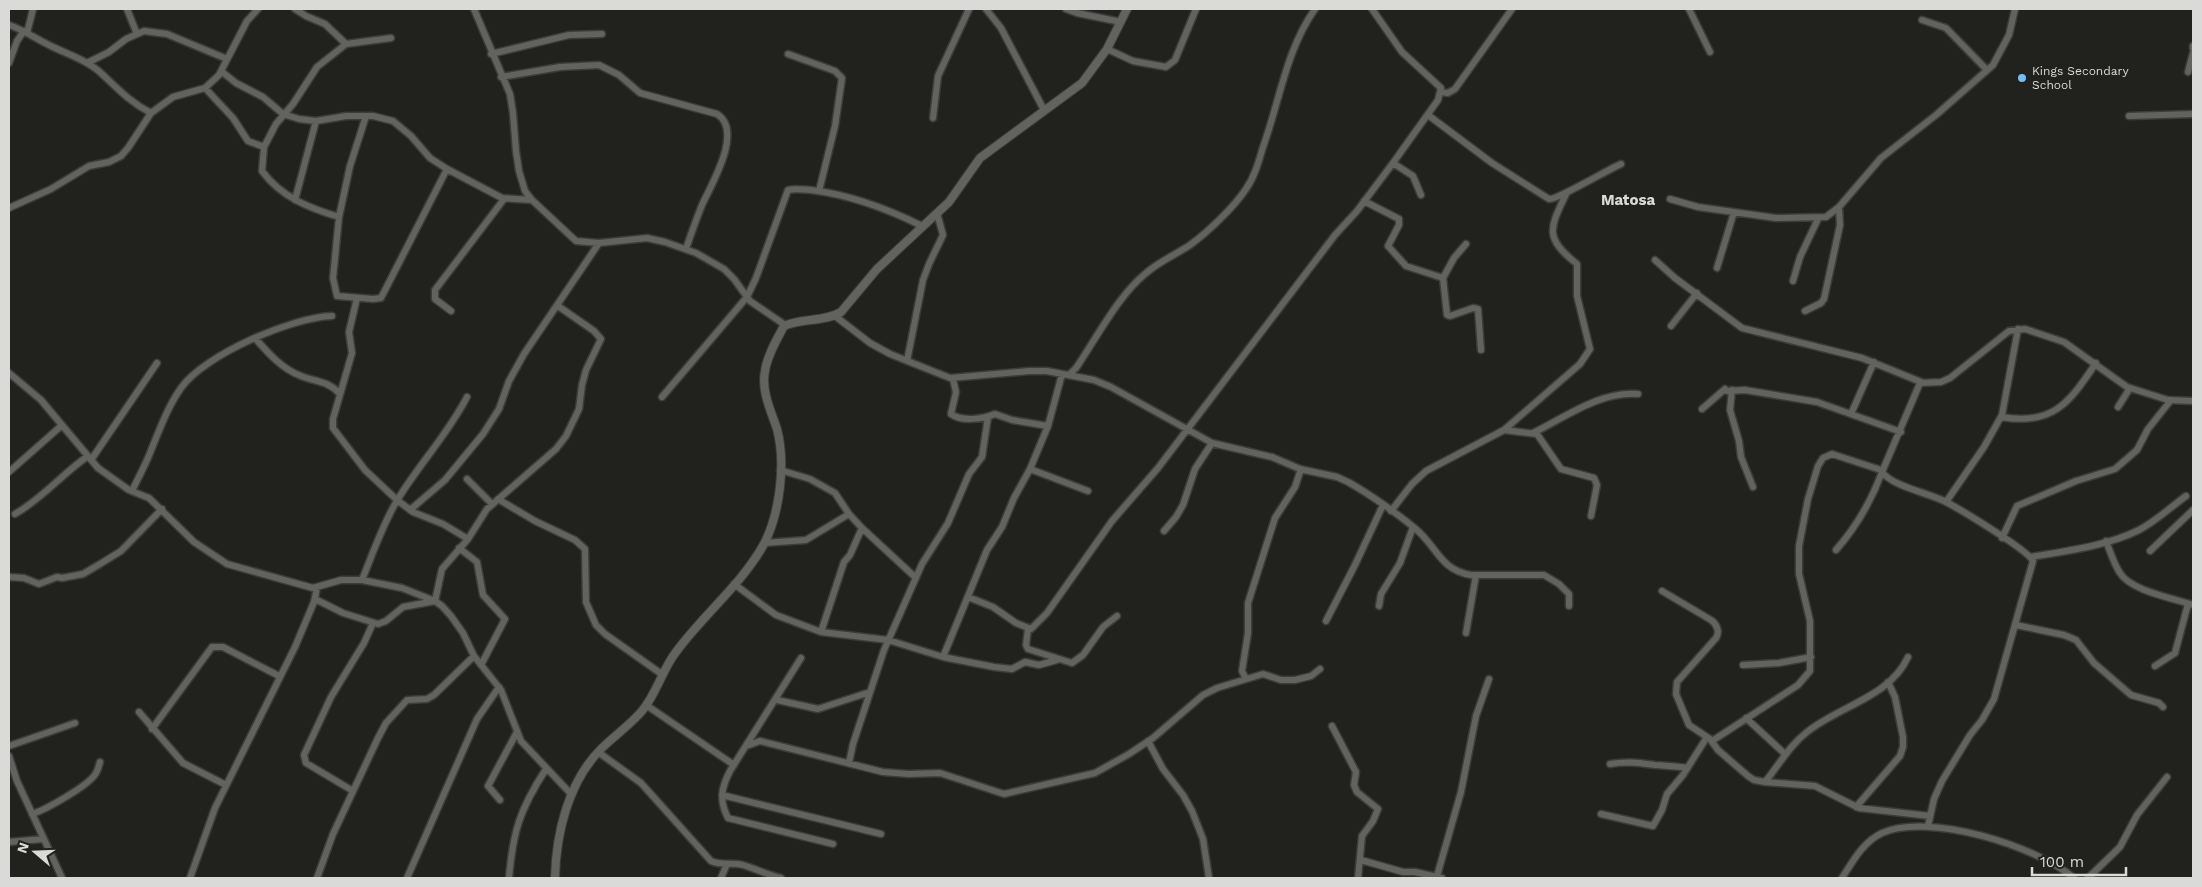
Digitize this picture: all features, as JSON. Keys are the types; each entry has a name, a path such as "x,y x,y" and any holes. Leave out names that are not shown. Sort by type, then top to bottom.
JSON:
{"street":[{"path":"9,63 17,41 26,32 33,9"},
{"path":"127,9 137,34"},
{"path":"9,208 44,193 89,166 110,162 120,156 128,148 150,113 173,97 205,88 221,71 247,21 258,9"},
{"path":"295,9 325,24 346,44"},
{"path":"474,9 510,94 514,113 519,171 525,190 532,200 572,240 582,243 599,243 647,238 686,249 724,269 747,297 766,313 785,325 834,316 847,306 877,269 950,202 980,158 1044,110 1076,89 1107,49 1127,9"},
{"path":"933,118 938,76 969,9"},
{"path":"986,9 1001,28 1044,110"},
{"path":"1066,9 1121,22"},
{"path":"1107,49 1133,61 1166,67 1175,60 1196,9"},
{"path":"1069,375 1076,368 1121,299 1137,281 1147,272 1191,244 1212,226 1246,190 1252,180 1272,122 1291,53 1298,36 1315,9"},
{"path":"968,597 993,607 1028,629 1035,627 1112,521 1158,468 1335,235 1364,202 1428,115 1441,92 1441,88 1402,52 1372,9"},
{"path":"1441,92 1448,93 1455,89 1512,9"},
{"path":"1689,9 1710,52"},
{"path":"1670,199 1698,207 1776,218 1818,219 1826,217 1838,207 1881,158 1987,70 1997,59 2009,35 2015,9"},
{"path":"1922,20 1946,28 1987,70"},
{"path":"9,25 87,63 102,73 125,97 150,113"},
{"path":"87,63 144,31 167,34 227,59"},
{"path":"492,54 569,35 602,34"},
{"path":"339,217 295,200 278,188 262,170 264,147 276,124 293,104 317,67 346,44 391,38"},
{"path":"2188,72 2193,53"},
{"path":"788,54 835,71 842,78 835,126 819,191"},
{"path":"502,77 560,67 600,65 619,76 640,93 717,114 722,118 727,133 723,160 700,208 686,249"},
{"path":"221,71 236,83 263,97 283,114 298,119 316,121 346,116 382,116 395,122 430,158 447,169 504,199 532,200"},
{"path":"205,88 233,118 248,141 264,147"},
{"path":"2129,116 2193,114"},
{"path":"1428,115 1492,163 1546,198 1554,199 1621,164"},
{"path":"366,116 350,166 339,217 333,278 334,288 338,296 381,298 447,169"},
{"path":"295,200 316,121"},
{"path":"1393,163 1413,176 1421,195"},
{"path":"662,397 747,297 756,278 786,192 790,189 819,191 875,204 922,226"},
{"path":"1391,512 1412,484 1426,471 1504,430 1580,364 1590,351 1578,296 1577,264 1563,253 1552,233 1553,225 1567,192"},
{"path":"451,311 435,299 435,290 504,199"},
{"path":"1364,202 1399,219 1399,225 1388,246 1406,266 1443,278"},
{"path":"1805,311 1821,303 1824,298 1840,225 1838,207"},
{"path":"1717,268 1734,212"},
{"path":"907,360 923,280 943,235 937,213"},
{"path":"1793,281 1803,251 1818,219"},
{"path":"410,510 445,480 483,434 499,410 516,368 599,243"},
{"path":"1466,244 1454,258 1443,278 1447,315 1450,316 1478,308 1481,350"},
{"path":"1656,260 1675,278 1742,328 1874,362 1921,382 1936,383 1950,378 2004,335 2018,329 2031,330 2059,340 2096,363 2130,388 2171,400 2193,401"},
{"path":"1671,326 1697,293"},
{"path":"357,298 349,332 352,353 333,419 334,432 365,470 397,500 410,510 443,524 468,539"},
{"path":"435,601 442,571 459,548 468,539 495,501 560,446 579,409 583,378 600,339 589,327 558,306"},
{"path":"132,491 165,416 182,387 216,357 255,338 301,321 332,316"},
{"path":"834,316 870,343 953,379 1029,371 1062,374 1094,380 1111,387 1212,442 1281,460 1301,469 1344,480 1413,527 1446,564 1459,572 1476,575 1547,576 1570,594 1569,606"},
{"path":"555,878 556,848 566,812 572,795 588,766 598,752 646,705 672,657 697,624 753,561 764,543 774,519 779,495 779,438 765,389 764,377 771,353 785,325"},
{"path":"1946,502 2001,417 2018,329"},
{"path":"255,338 274,358 294,373 329,384 340,394"},
{"path":"1851,414 1874,362"},
{"path":"15,514 32,505 76,464 89,458 157,363"},
{"path":"2001,417 2020,420 2057,410 2067,402 2096,363"},
{"path":"9,373 41,400 98,468 132,491 149,498 194,542 227,564 304,587 317,588 337,581 362,580 402,588 435,601 451,616 474,656 499,687 517,732 524,744 572,795"},
{"path":"942,657 987,550 1002,527 1014,498 1030,469 1048,426 1062,374"},
{"path":"953,379 956,392 952,414 963,419 988,417 995,414 1012,420 1048,426"},
{"path":"1836,550 1857,525 1864,513 1921,382"},
{"path":"2118,406 2130,388"},
{"path":"1702,409 1725,389 1727,391 1745,390 1817,402 1900,432"},
{"path":"1732,390 1730,411 1739,441 1741,457 1753,487"},
{"path":"1533,433 1603,398 1622,393 1638,394"},
{"path":"362,580 397,500 450,427 467,397"},
{"path":"2002,538 2017,506 2076,481 2106,473 2122,464 2137,450 2150,426 2171,400"},
{"path":"849,764 870,692 888,640 916,578 948,523 969,474 982,457 988,417"},
{"path":"9,472 61,426"},
{"path":"1504,430 1533,433 1539,436 1563,471 1594,478 1597,485 1591,516"},
{"path":"1164,531 1183,505 1195,469 1212,442"},
{"path":"1601,814 1653,826 1662,810 1667,794 1709,739 1804,681 1810,671 1810,621 1800,580 1798,553 1808,500 1818,466 1823,458 1832,454 1882,471 1891,480 1946,502 2030,557 2033,566 1991,704 1942,782 1934,799 1928,826"},
{"path":"1030,469 1088,491"},
{"path":"1246,678 1242,673 1248,633 1248,603 1276,515 1294,489 1301,469"},
{"path":"780,470 810,479 838,495 849,514 862,528 916,578"},
{"path":"467,479 495,501 575,540 585,549 586,602 596,625 605,634 663,675"},
{"path":"2030,557 2106,540 2139,530 2186,496"},
{"path":"1326,621 1355,565 1382,505"},
{"path":"9,577 24,578 39,584 57,577 62,578 83,574 121,551 162,509"},
{"path":"2150,551 2193,510"},
{"path":"764,543 806,540 849,514"},
{"path":"1380,606 1381,594 1400,563 1413,527"},
{"path":"822,632 844,562 850,555 862,528"},
{"path":"2106,540 2118,571 2126,580 2139,588 2191,605 2175,653 2155,666"},
{"path":"459,548 478,562 483,595 505,621 481,665"},
{"path":"1466,633 1476,575"},
{"path":"734,584 776,615 822,632 888,640 942,657 1012,669 1025,662 1038,665 1057,660"},
{"path":"190,878 209,822 279,676 295,647 315,599 317,588"},
{"path":"1662,590 1711,620 1716,626 1718,633 1716,638 1678,682 1675,688 1676,694 1690,725 1709,739 1722,754 1750,778 1765,782 1815,786 1856,807 1930,816"},
{"path":"315,599 343,613 373,623 383,622 405,606 435,601"},
{"path":"1028,629 1027,648 1070,663 1078,660 1103,627 1117,616"},
{"path":"353,791 306,763 304,756 331,697 364,643 373,623"},
{"path":"2016,625 2076,640 2094,663 2131,695 2159,703 2163,707"},
{"path":"152,729 212,647 223,647 279,676"},
{"path":"317,878 333,834 383,728 400,707 410,700 423,699 434,695 474,656"},
{"path":"1743,665 1779,663 1811,657"},
{"path":"1765,782 1785,754 1812,727 1888,682 1900,672 1908,657"},
{"path":"801,658 777,700 734,765 722,787 722,795 728,818 833,844"},
{"path":"748,744 760,741 849,764 897,773 940,773 1004,794 1095,773 1148,741 1210,691 1246,678 1264,674 1281,680 1295,680 1311,676 1320,669"},
{"path":"1361,860 1404,872 1440,877 1461,792 1476,716 1489,680"},
{"path":"1856,807 1900,756 1903,747 1895,697 1888,682"},
{"path":"407,878 478,719 499,687"},
{"path":"777,700 818,709 870,692"},
{"path":"646,705 734,765"},
{"path":"138,712 186,766 226,785"},
{"path":"1746,718 1785,754"},
{"path":"9,746 75,723"},
{"path":"1332,726 1356,772 1354,785 1357,792 1378,809 1362,836 1358,878"},
{"path":"500,800 488,786 517,732"},
{"path":"1148,741 1163,769 1183,795 1192,811 1203,839 1209,878"},
{"path":"598,752 641,783 711,861 742,865 764,874 781,878"},
{"path":"9,756 12,771 62,878"},
{"path":"1610,764 1634,761 1654,765 1671,764 1687,768"},
{"path":"32,814 51,806 89,781 96,774 100,762"},
{"path":"509,878 512,840 533,788 546,769"},
{"path":"2088,878 2120,847 2137,815 2168,777"},
{"path":"722,795 881,834"},
{"path":"1842,878 1862,848 1878,835 1902,828 1928,826 1946,828 2013,845 2041,856 2073,878"},
{"path":"9,842 43,839"},
{"path":"721,878 727,864"}],"place":[{"name":"Kings Secondary School","path":"2022,78"}],"district":[{"name":"Matosa","path":"1628,200"}]}
